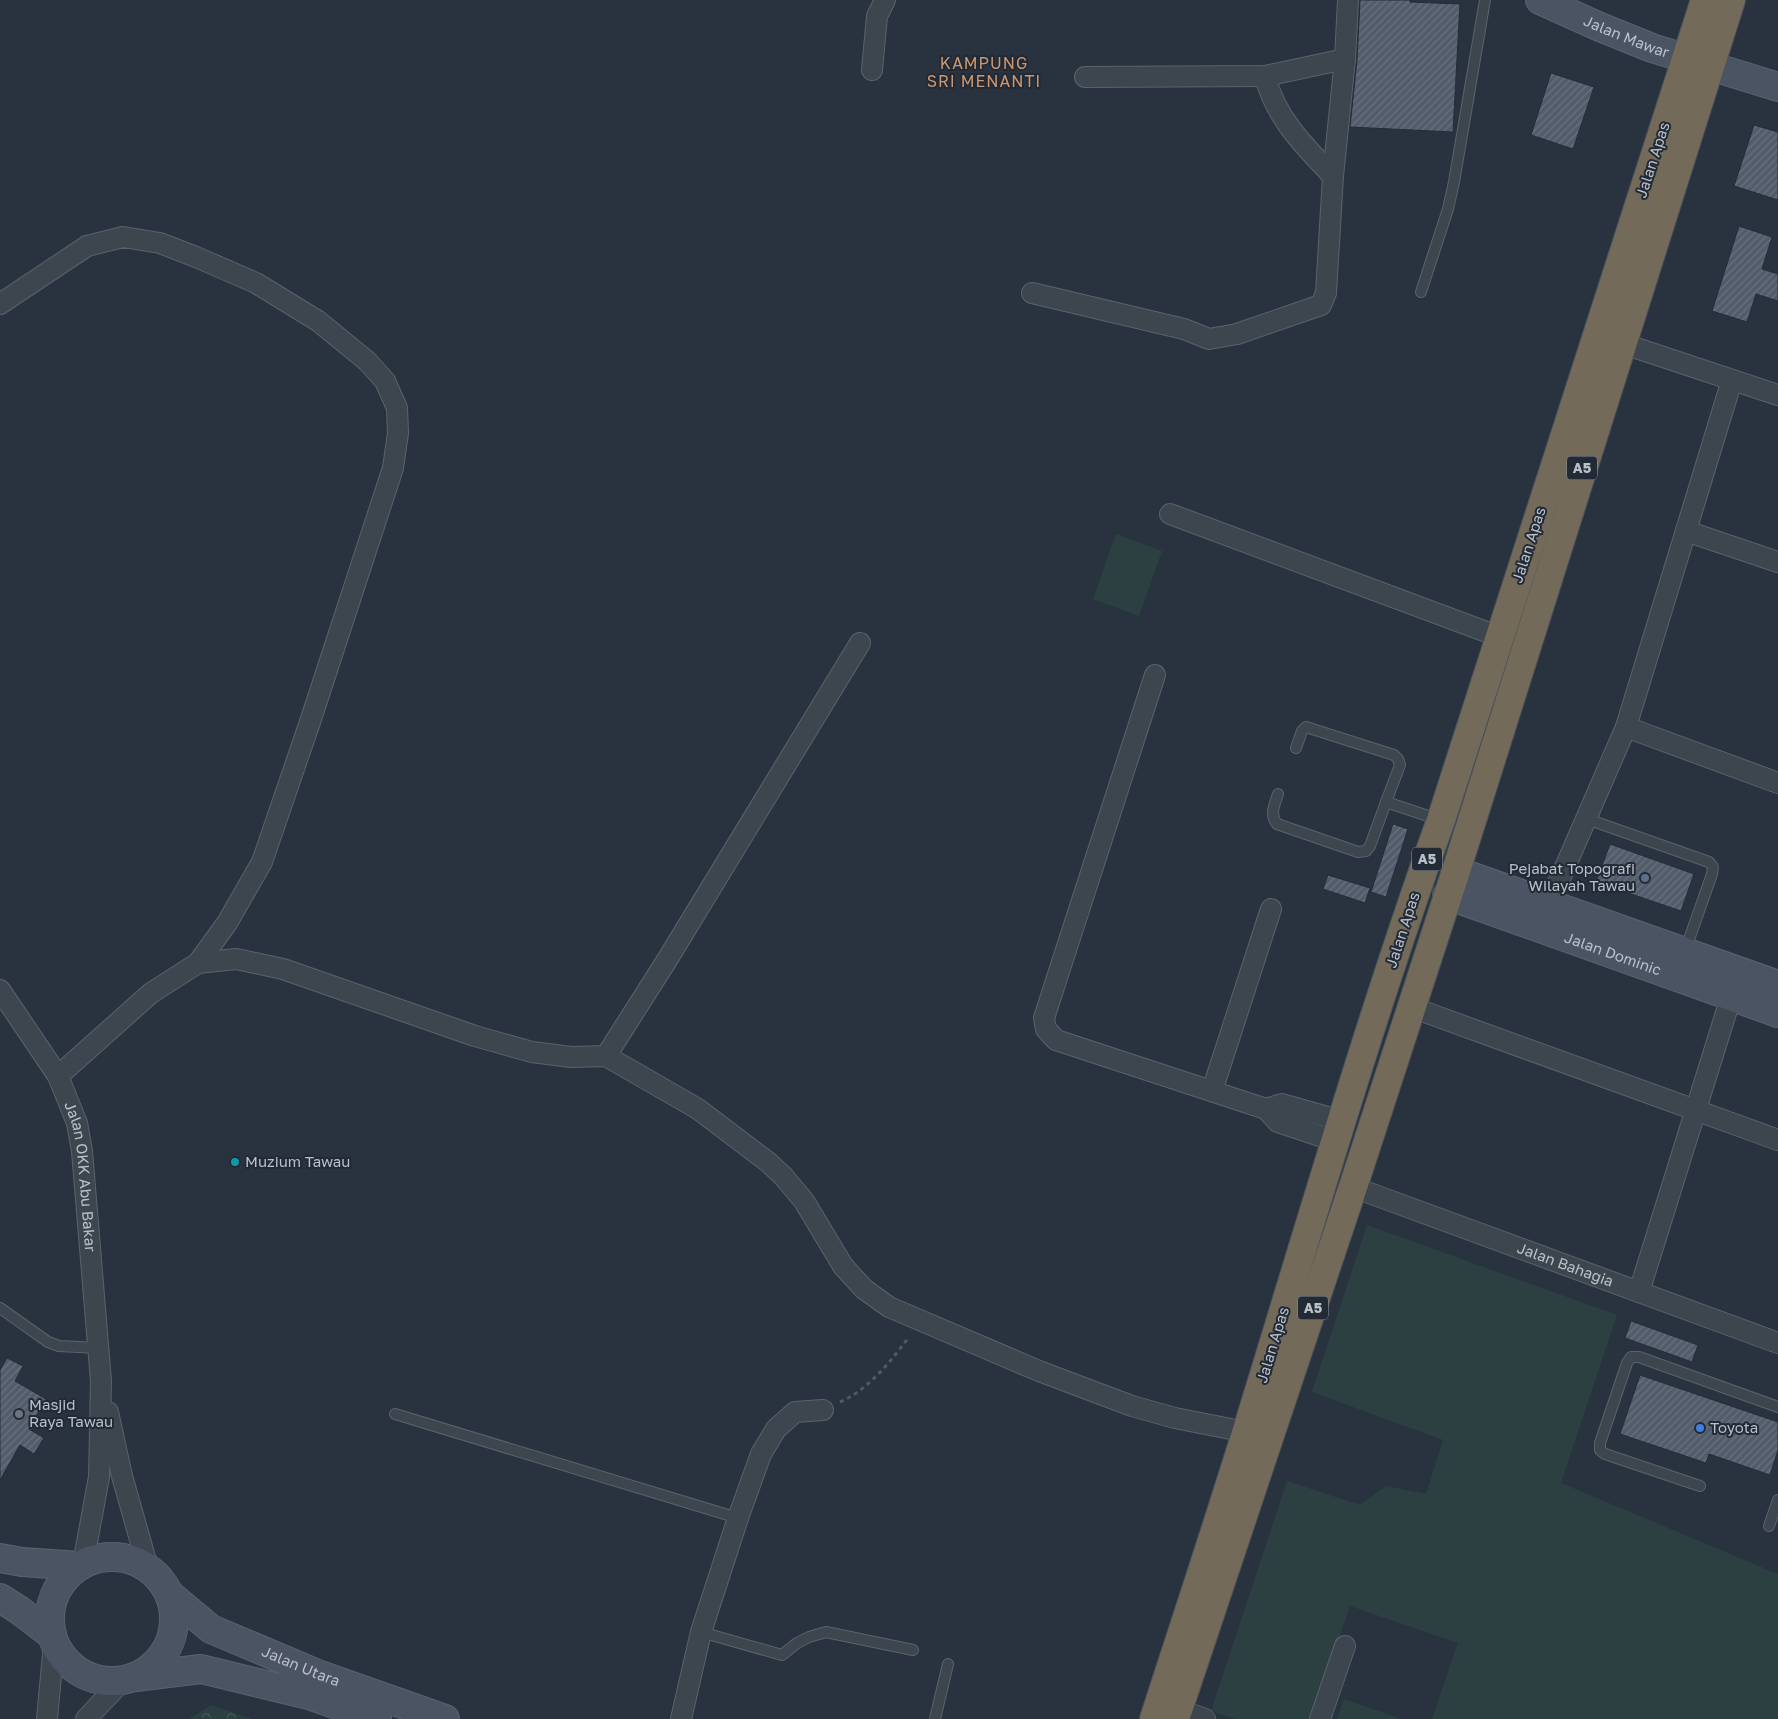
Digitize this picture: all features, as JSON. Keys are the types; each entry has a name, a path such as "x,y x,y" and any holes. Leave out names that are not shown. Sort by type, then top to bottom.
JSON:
{"highway":[{"name":"A5","path":"1697,62 1705,0"},
{"name":"A5","path":"1697,62 1730,0"},
{"name":"Jalan Apas","path":"1169,1716 1353,1188 1451,883 1622,343 1697,62"},
{"name":"Jalan Apas","path":"1169,1716 1246,1432 1413,898 1441,820 1500,637 1697,62"},
{"path":"1413,898 1429,881 1442,873 1451,883"}],"main road":[{"name":"Jalan Mawar","path":"1540,0 1652,48 1778,87"},
{"name":"Jalan Dominic","path":"1451,883 1549,904 1684,952 1778,1013"},
{"name":"Jalan Dominic","path":"1451,883 1735,984 1778,985"},
{"path":"0,1598 20,1610 53,1639 65,1660 81,1673 101,1681 129,1679 153,1666 165,1651 173,1633 174,1613 169,1594 160,1580 148,1568 133,1560 116,1557 99,1558 82,1565 65,1579 55,1596 50,1615 53,1639"},
{"path":"0,1558 22,1562 82,1565"},
{"name":"Jalan Utara","path":"169,1594 211,1629 320,1675 444,1719"},
{"name":"Jalan Utara","path":"129,1679 201,1669 312,1696 377,1719"}],"street":[{"path":"872,70 877,16 885,0"},
{"path":"1032,293 1184,329 1208,339 1237,334 1321,305 1326,293 1333,176 1345,59 1348,0"},
{"path":"1085,77 1265,76 1345,59"},
{"path":"1265,76 1270,94 1291,131 1333,176"},
{"path":"0,304 87,246 123,237 160,243 256,283 318,321 367,361 385,381 397,408 398,433 394,468 262,862 227,923 198,963 151,993 58,1076"},
{"path":"1622,343 1778,395"},
{"path":"1549,904 1626,727 1732,380"},
{"path":"1170,514 1500,637"},
{"path":"1686,531 1778,562"},
{"path":"606,1056 667,960 860,643"},
{"path":"1155,675 1044,1018 1046,1029 1056,1040 1266,1109 1278,1122 1339,1131"},
{"path":"1626,727 1778,783"},
{"path":"1212,1091 1271,909"},
{"path":"198,963 236,959 283,969 475,1036 532,1052 572,1057 606,1056 698,1109 768,1162 783,1176 804,1201 843,1266 859,1283 889,1307 920,1322 1093,1393 1175,1418 1246,1432"},
{"path":"1639,1292 1735,984"},
{"name":"Jalan OKK Abu Bakar","path":"0,990 58,1076 77,1123 82,1151 101,1381 99,1477 82,1565"},
{"path":"1411,1007 1778,1140"},
{"name":"Jalan Bahagia","path":"1353,1188 1778,1343"},
{"name":"Jalan OKK Abu Bakar","path":"101,1381 122,1476 148,1568"},
{"path":"681,1719 701,1632 761,1454 776,1429 795,1412 823,1410"},
{"path":"47,1719 53,1639"},
{"path":"1320,1719 1345,1646"},
{"path":"86,1719 129,1679"},
{"path":"1169,1716 1205,1719"}],"lane":[{"path":"1421,292 1448,209 1454,182 1484,0"},
{"path":"1278,794 1272,812 1273,819 1277,824 1358,852 1366,851 1370,846 1400,765 1398,759 1394,755 1306,727 1302,731 1296,748"},
{"path":"1386,802 1441,820"},
{"path":"1587,819 1702,859 1709,862 1713,867 1684,952"},
{"path":"0,1308 48,1342 59,1346 98,1348"},
{"path":"1700,1486 1605,1454 1600,1450 1600,1443 1627,1363 1632,1357 1638,1357 1778,1407"},
{"path":"395,1414 738,1518"},
{"path":"1769,1526 1778,1500"},
{"path":"701,1632 782,1655 797,1643 826,1632 913,1650"},
{"path":"935,1719 948,1664"}],"path":[{"path":"823,1410 858,1392 899,1350 920,1322"}],"green space":[{"path":"1116,534 1162,551 1139,616 1093,599"},
{"path":"1367,1225 1617,1315 1561,1483 1778,1574 1778,1719 1432,1719 1458,1643 1350,1606 1311,1719 1235,1719 1211,1711 1287,1481 1360,1505 1386,1486 1426,1494 1443,1440 1312,1392"},
{"path":"1344,1699 1401,1719 1337,1719"},
{"path":"211,1705 251,1719 190,1719"}],"building":[{"path":"1360,0 1410,0 1410,2 1460,4 1453,132 1350,127 1357,60"},
{"path":"1551,73 1594,87 1573,149 1531,135"},
{"path":"1754,125 1778,132 1778,200 1734,186"},
{"path":"1739,226 1772,237 1762,269 1778,274 1778,301 1756,294 1747,322 1712,311"},
{"path":"1393,824 1408,829 1386,897 1371,892"},
{"name":"Pejabat Topografi Wilayah Tawau","path":"1610,844 1694,874 1681,911 1596,882"},
{"path":"1328,875 1370,888 1365,903 1323,889"},
{"path":"1631,1321 1698,1345 1692,1362 1625,1338"},
{"name":"Masjid Raya Tawau","path":"7,1358 23,1366 15,1381 46,1399 29,1429 44,1438 34,1454 20,1445 0,1480 0,1370"},
{"name":"Toyota","path":"1640,1375 1778,1422 1778,1450 1770,1475 1709,1454 1706,1463 1620,1434"}],"place":[{"name":"Pejabat Topografi Wilayah Tawau","path":"1645,878"},
{"name":"Muzium Tawau","path":"235,1162"},
{"name":"Masjid Raya Tawau","path":"19,1414"},
{"name":"Toyota","path":"1700,1428"}],"district":[{"name":"KAMPUNG SRI MENANTI","path":"984,72"}]}
